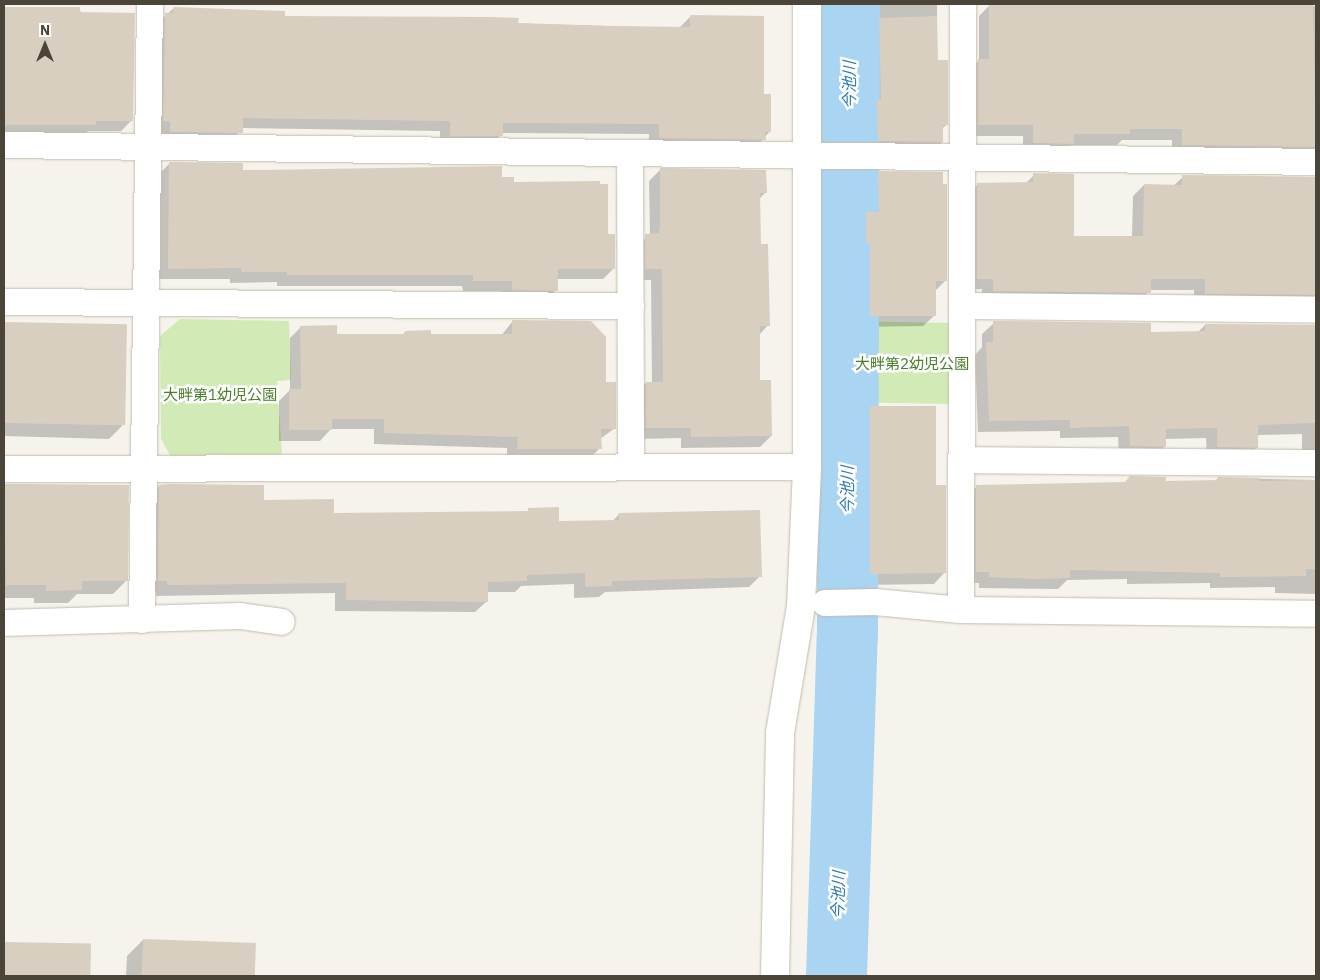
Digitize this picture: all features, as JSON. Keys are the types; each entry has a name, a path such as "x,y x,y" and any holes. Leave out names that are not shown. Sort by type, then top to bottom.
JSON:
{"street":[{"path":"142,620 150,4"},
{"path":"775,976 780,733 801,606 819,156 807,4"},
{"path":"962,610 963,4"},
{"path":"4,145 1316,162"},
{"path":"630,153 631,467"},
{"path":"4,302 631,306"},
{"path":"962,306 1316,310"},
{"path":"962,460 1316,464"},
{"path":"4,469 807,467"},
{"path":"826,603 875,602 962,610 1316,614"},
{"path":"4,623 240,616 282,622"}],"green space":[{"name":"大畔第1幼児公園","path":"180,319 289,321 291,380 277,381 282,455 171,457 161,439 160,336"},
{"name":"大畔第2幼児公園","path":"866,321 958,323 957,404 865,402"}],"building":[{"path":"989,4 1313,5 1316,147 1182,145 1182,129 1130,129 1130,134 1074,134 1074,144 1033,143 1033,125 978,125 978,59 989,59"},
{"path":"4,7 80,7 80,12 135,13 133,121 96,121 96,125 4,125"},
{"path":"174,7 285,11 285,16 490,17 519,18 518,23 611,26 690,27 690,15 764,16 764,94 771,94 771,132 765,132 766,140 659,138 659,124 503,123 503,136 450,136 450,121 243,118 243,133 170,132 170,121 163,121 165,13 173,13"},
{"path":"937,16 938,60 948,60 948,125 943,125 943,142 878,141 877,99 881,99 879,18"},
{"path":"169,162 243,163 243,170 502,166 502,177 514,177 514,182 600,181 600,184 608,184 608,234 615,234 615,269 558,269 558,291 512,290 512,281 473,281 473,275 287,275 287,272 241,272 241,268 168,269"},
{"path":"660,168 766,170 767,193 760,193 761,244 768,244 770,326 760,326 760,380 771,380 772,436 691,437 691,428 646,428 646,382 663,382 662,269 645,269 645,234 659,233"},
{"path":"878,171 943,172 943,184 947,184 947,281 936,281 936,316 870,316 870,243 866,243 866,212 879,212"},
{"path":"1033,173 1074,174 1074,236 1143,236 1144,184 1182,185 1182,175 1316,177 1316,295 1205,294 1205,279 1151,279 1151,293 993,291 993,279 977,279 977,183 1033,182"},
{"path":"512,320 591,321 606,337 606,382 616,382 616,429 601,429 602,449 517,449 518,437 384,433 384,419 332,419 332,430 289,430 289,389 301,389 300,326 337,325 337,334 405,334 405,331 431,330 431,334 512,334"},
{"path":"993,321 1151,323 1151,332 1205,331 1205,324 1316,325 1316,423 1258,425 1258,448 1217,447 1217,428 1166,429 1166,447 1130,446 1129,426 1070,428 1070,420 989,421 986,342 993,342"},
{"path":"4,322 127,324 125,425 4,423"},
{"path":"870,406 936,406 936,485 946,485 946,573 870,574"},
{"path":"1130,476 1166,477 1166,481 1218,480 1218,477 1259,478 1259,481 1316,480 1316,569 1306,569 1306,576 1220,577 1220,573 1070,570 1070,578 1032,579 989,577 989,572 976,572 976,485 1125,482"},
{"path":"4,484 129,485 128,581 82,581 82,590 46,591 46,585 6,585"},
{"path":"159,485 264,485 264,500 334,499 334,513 528,511 528,508 559,507 559,521 619,520 619,513 760,510 762,577 612,581 612,586 585,587 585,573 527,575 527,581 488,582 488,602 346,600 346,583 167,585 167,581 158,581"},
{"path":"143,939 256,943 255,976 142,976"},
{"path":"4,942 91,944 90,976 4,976"}],"waterway":[{"name":"今池川","path":"836,976 847,635 849,4"}]}
